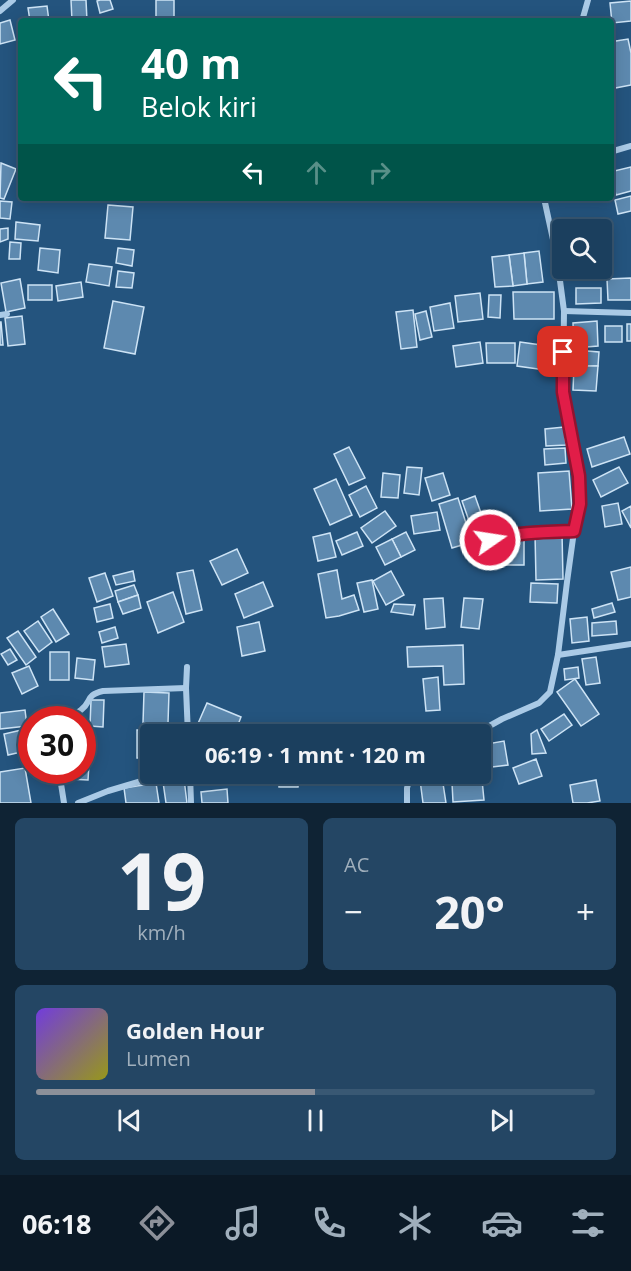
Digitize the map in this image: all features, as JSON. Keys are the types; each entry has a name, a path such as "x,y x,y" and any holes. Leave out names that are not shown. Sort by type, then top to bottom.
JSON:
{"street":[{"path":"0,11 13,0"},
{"path":"583,18 588,0"},
{"path":"614,151 631,146"},
{"path":"491,725 539,703 550,692 558,655 574,531 580,504 579,476 563,392 564,311 557,258 545,201"},
{"path":"564,311 631,313"},
{"path":"490,540 519,533 574,531"},
{"path":"558,655 631,644"},
{"path":"188,667 186,688 188,724"},
{"path":"85,706 90,697 103,691 186,688"},
{"path":"78,803 140,781"},
{"path":"60,784 64,803"},
{"path":"190,784 191,803"},
{"path":"407,803 408,784"}],"building":[{"path":"71,0 86,0 87,18 72,18"},
{"path":"110,0 113,9 100,13 97,1"},
{"path":"156,0 174,0 174,18 156,18"},
{"path":"631,1 631,21 614,23 610,3"},
{"path":"47,6 49,18 30,18 28,8"},
{"path":"95,17 120,17 120,18"},
{"path":"10,20 15,40 0,44 0,23"},
{"path":"628,39 631,53 631,85 614,88 614,41"},
{"path":"1,163 16,169 4,199 0,198"},
{"path":"631,167 631,191 616,195 614,171"},
{"path":"631,196 631,211 618,214 615,200"},
{"path":"0,201 12,202 10,219 0,218"},
{"path":"108,205 133,207 130,240 105,238"},
{"path":"16,222 40,225 38,241 15,239"},
{"path":"8,228 8,239 0,242 0,229"},
{"path":"10,242 21,243 20,259 9,259"},
{"path":"40,248 60,250 58,273 38,270"},
{"path":"118,248 134,250 132,266 116,263"},
{"path":"539,251 543,282 527,284 524,253"},
{"path":"524,253 527,284 513,286 509,255"},
{"path":"509,255 513,286 495,287 492,257"},
{"path":"89,264 112,267 109,286 86,282"},
{"path":"118,271 134,273 132,288 116,287"},
{"path":"631,278 631,300 608,300 607,279"},
{"path":"20,279 25,308 6,312 1,283"},
{"path":"81,282 83,297 58,301 56,286"},
{"path":"28,285 52,285 52,300 28,300"},
{"path":"576,288 601,288 601,303 576,304"},
{"path":"513,292 554,292 554,319 514,319"},
{"path":"480,293 483,319 458,322 455,296"},
{"path":"489,295 501,295 500,318 488,317"},
{"path":"113,301 144,307 135,354 104,348"},
{"path":"450,303 454,328 434,331 430,307"},
{"path":"413,310 417,347 401,349 396,312"},
{"path":"426,311 432,337 420,340 415,314"},
{"path":"22,316 25,344 8,346 5,318"},
{"path":"597,321 598,346 574,348 573,323"},
{"path":"1,322 3,345 0,345"},
{"path":"627,324 631,324 631,341 627,341"},
{"path":"605,326 622,326 622,342 605,342"},
{"path":"480,342 483,363 456,367 453,346"},
{"path":"520,342 548,346 545,370 517,366"},
{"path":"486,343 515,343 515,363 487,363"},
{"path":"575,350 599,352 598,366 574,366"},
{"path":"574,366 598,366 596,391 573,390"},
{"path":"564,427 566,445 546,446 545,429"},
{"path":"624,437 630,454 592,467 587,449"},
{"path":"349,447 365,478 349,485 334,454"},
{"path":"565,448 566,463 545,465 544,449"},
{"path":"407,467 422,468 419,495 404,493"},
{"path":"619,467 628,483 601,497 593,480"},
{"path":"569,471 572,509 540,511 538,473"},
{"path":"383,473 400,475 398,498 381,497"},
{"path":"443,473 450,495 432,501 425,478"},
{"path":"336,479 352,515 330,525 314,489"},
{"path":"366,486 377,508 360,517 349,495"},
{"path":"475,496 486,527 473,532 462,501"},
{"path":"458,498 472,542 452,548 439,504"},
{"path":"618,503 622,524 605,527 602,506"},
{"path":"631,506 631,528 622,511"},
{"path":"385,511 396,526 372,543 361,528"},
{"path":"437,512 440,530 414,534 411,516"},
{"path":"357,532 363,546 342,555 336,541"},
{"path":"406,532 415,550 401,557 392,539"},
{"path":"330,533 336,557 318,561 313,537"},
{"path":"562,533 563,579 536,580 535,534"},
{"path":"504,538 524,538 524,565 505,565"},
{"path":"392,539 401,557 385,565 376,547"},
{"path":"494,543 501,564 486,569 478,548"},
{"path":"237,549 248,573 222,585 210,561"},
{"path":"631,567 631,597 618,600 611,572"},
{"path":"193,570 202,610 186,614 177,573"},
{"path":"337,570 342,599 354,595 359,610 326,618 318,574"},
{"path":"133,571 135,581 116,585 113,576"},
{"path":"391,571 404,595 386,605 373,581"},
{"path":"105,573 113,596 97,602 89,578"},
{"path":"372,580 378,609 364,612 357,583"},
{"path":"263,582 273,606 244,618 235,594"},
{"path":"531,583 558,584 557,603 530,602"},
{"path":"134,585 138,595 118,602 115,591"},
{"path":"173,592 184,622 158,633 147,602"},
{"path":"138,595 141,608 123,614 118,602"},
{"path":"443,598 445,627 426,629 424,599"},
{"path":"464,598 483,599 479,629 461,627"},
{"path":"612,603 615,612 594,618 592,609"},
{"path":"110,604 113,618 97,622 94,608"},
{"path":"394,604 415,605 413,615 391,612"},
{"path":"53,609 69,634 56,642 41,617"},
{"path":"587,617 589,641 572,643 570,619"},
{"path":"38,621 52,642 39,652 24,631"},
{"path":"616,621 617,634 592,636 592,623"},
{"path":"259,622 265,651 242,656 237,627"},
{"path":"115,627 118,638 102,643 99,632"},
{"path":"18,631 36,657 26,665 7,638"},
{"path":"126,644 129,664 105,667 102,647"},
{"path":"463,645 464,684 444,685 443,666 408,667 407,647"},
{"path":"10,649 17,660 8,665 1,654"},
{"path":"50,652 69,652 69,680 50,680"},
{"path":"596,657 600,683 586,685 582,659"},
{"path":"77,658 95,660 93,680 75,678"},
{"path":"29,666 38,686 22,694 12,673"},
{"path":"578,667 579,678 565,680 564,669"},
{"path":"438,677 440,710 426,711 423,679"},
{"path":"575,679 599,714 581,726 557,692"},
{"path":"144,692 169,693 168,723 143,723"},
{"path":"91,700 104,700 103,727 96,726 96,706 91,706"},
{"path":"207,703 241,717 238,724 198,724"},
{"path":"18,711 18,727 0,729 0,713"},
{"path":"564,714 572,725 549,741 541,729"},
{"path":"137,730 140,730 140,758 137,758"},
{"path":"537,730 546,753 532,754 531,734"},
{"path":"18,731 18,753 8,755 4,734"},
{"path":"504,741 508,765 491,767 491,743"},
{"path":"536,759 542,776 519,784 513,768"},
{"path":"18,769 18,784 28,784 31,803 0,803 0,772"},
{"path":"596,780 600,801 573,803 570,785"},
{"path":"156,784 159,803 126,803 124,788"},
{"path":"163,784 185,784 187,803 166,803"},
{"path":"279,784 298,784 298,787 279,787"},
{"path":"421,784 443,784 446,803 423,803"},
{"path":"452,784 482,784 484,800 453,802"},
{"path":"227,789 228,803 202,803 201,792"}],"route":[{"path":"490,540 519,533 574,531 580,504 579,476 563,392 563,352"}]}
